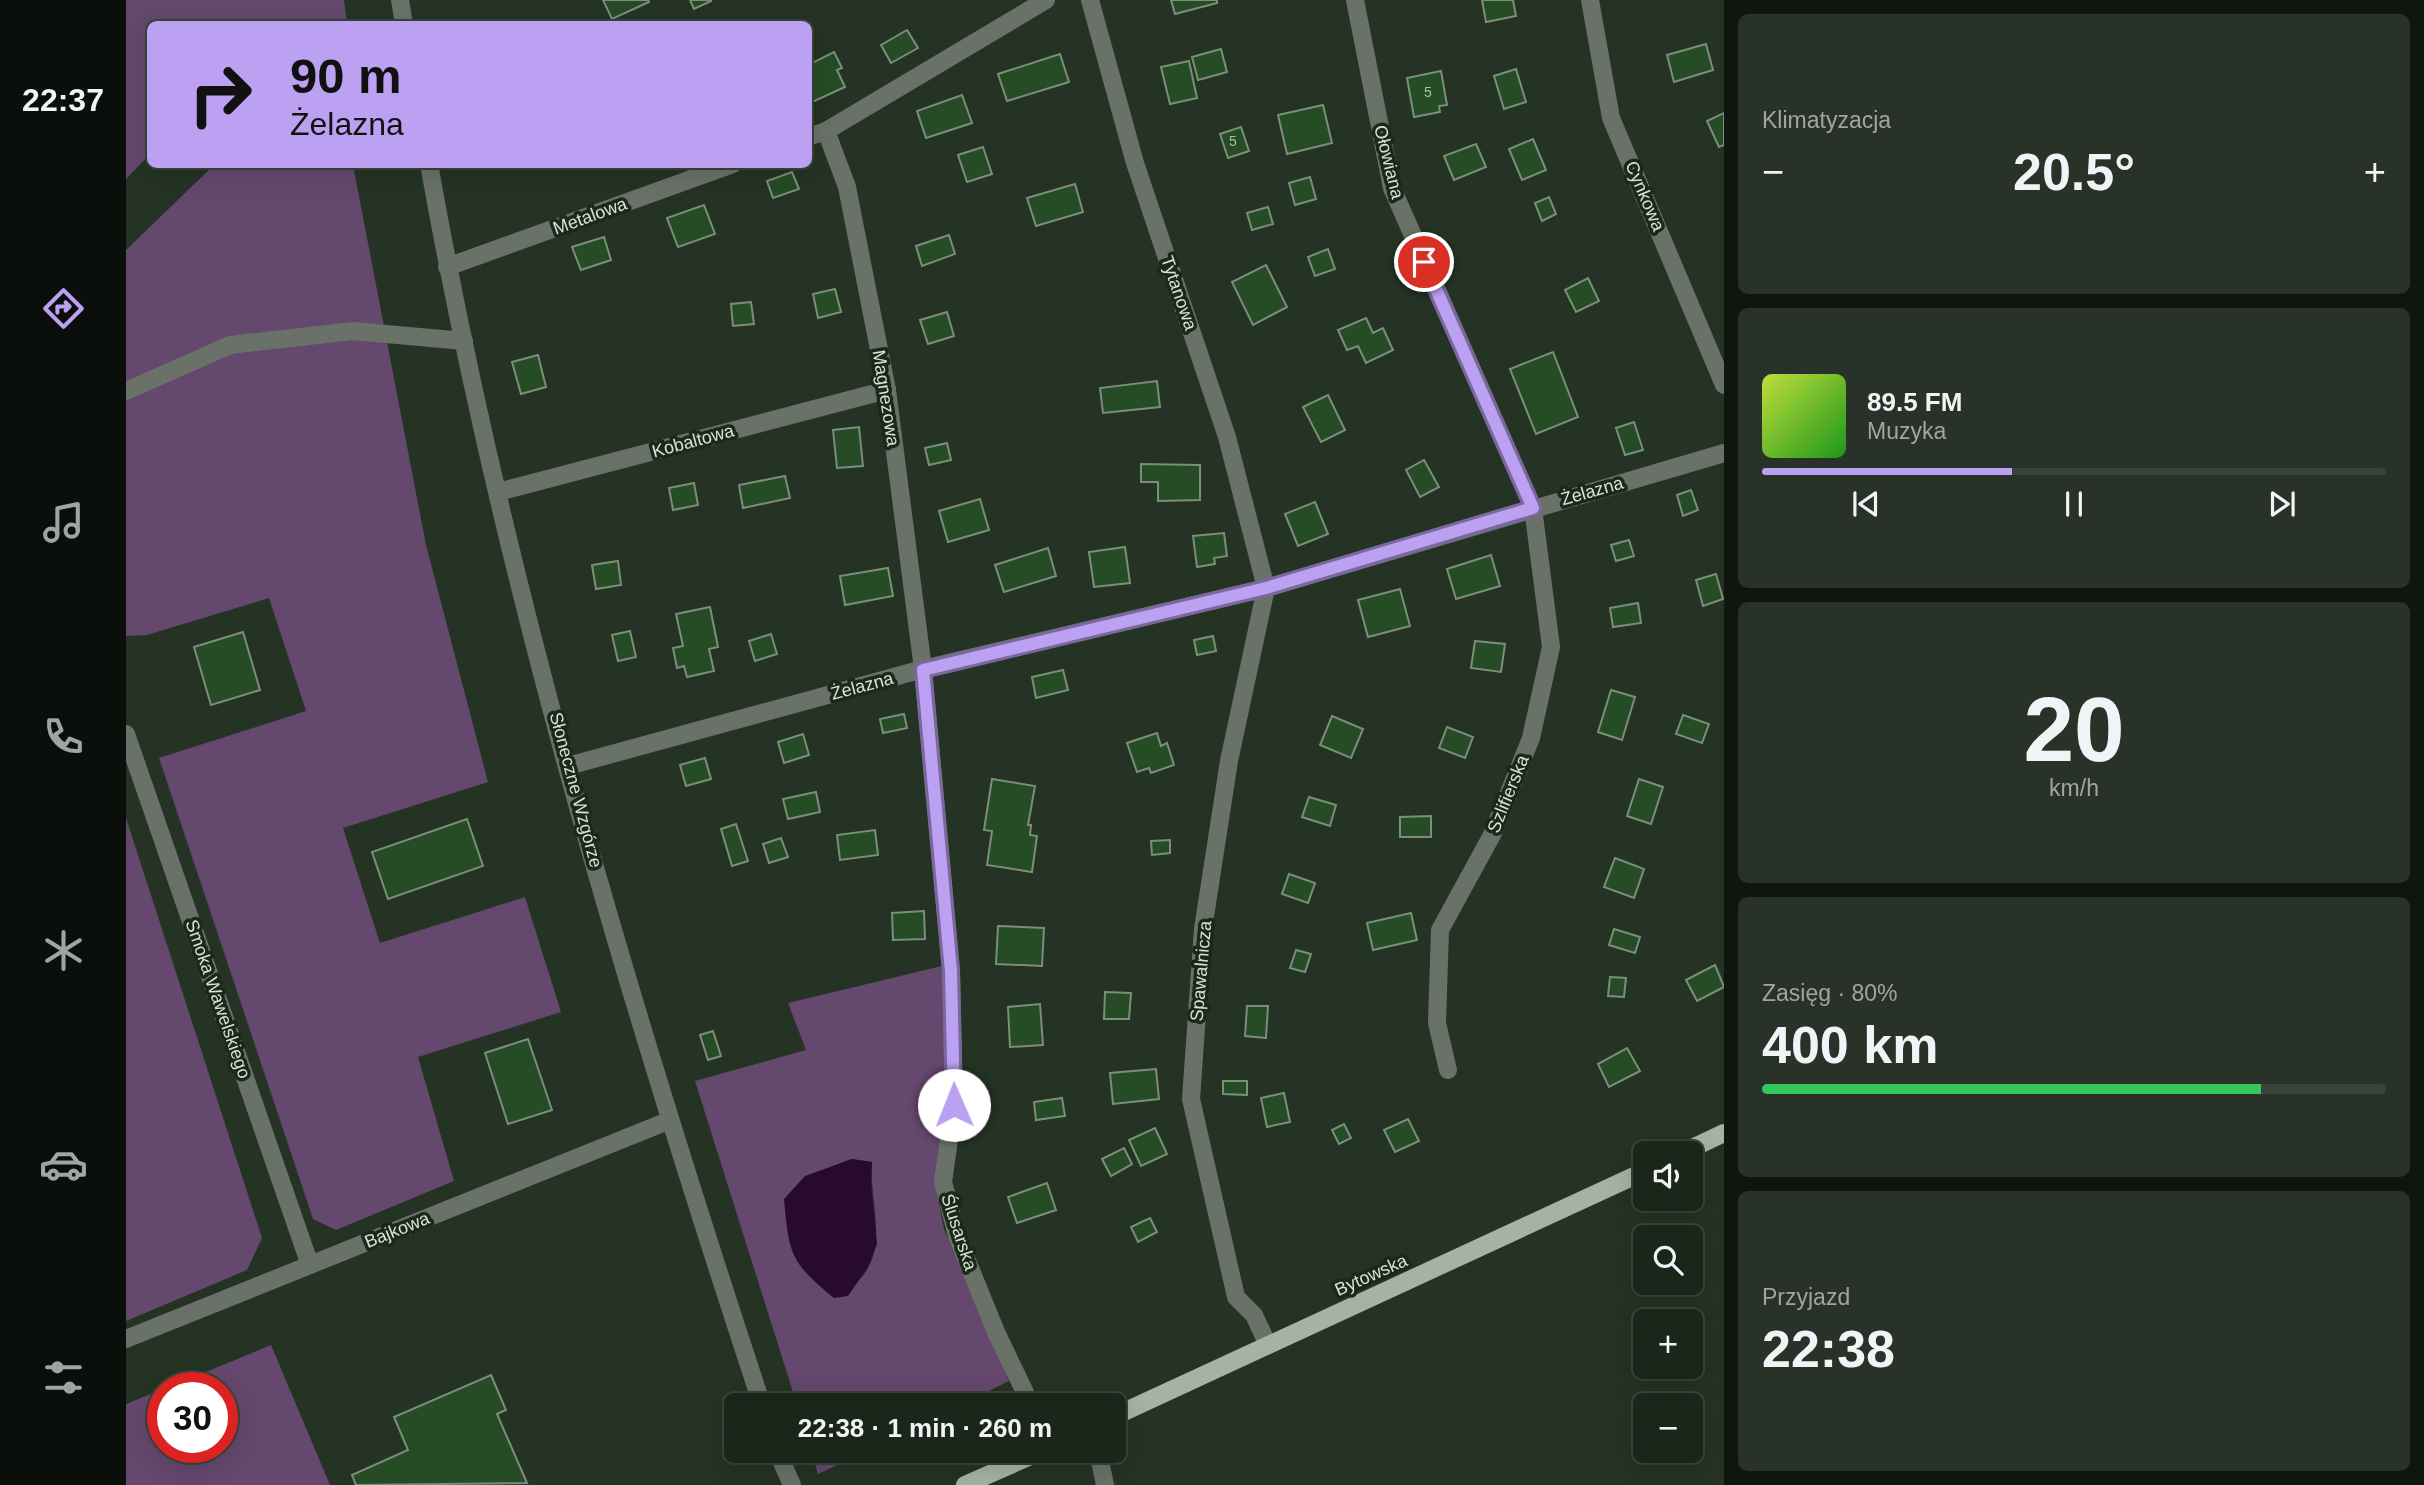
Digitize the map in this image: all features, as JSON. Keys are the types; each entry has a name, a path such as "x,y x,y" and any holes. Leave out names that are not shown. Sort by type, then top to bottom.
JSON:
{"main road":[{"path":"1703,1143 1724,1133"},
{"name":"Bytowska","path":"1126,1411 1633,1177"},
{"path":"965,1485 1015,1463"}],"street":[{"path":"400,0 404,21"},
{"path":"812,136 826,131 1046,0"},
{"name":"Tytanowa","path":"1090,0 1135,163 1227,437 1266,588"},
{"name":"Ołowiana","path":"1355,0 1392,188 1533,508"},
{"name":"Cynkowa","path":"1590,0 1611,118 1724,385"},
{"name":"Magnezowa","path":"826,131 847,187 887,390 923,670"},
{"name":"Słoneczne Wzgórze","path":"430,168 447,267 498,492 568,766 668,1121 758,1393"},
{"name":"Metalowa","path":"447,267 722,168"},
{"path":"126,390 230,345 353,331 464,341"},
{"name":"Kobaltowa","path":"498,492 887,390"},
{"name":"Żelazna","path":"568,766 923,670 1266,588 1724,453"},
{"name":"Szlifierska","path":"1448,1070 1437,1023 1440,930 1492,835 1531,738 1551,647 1533,508"},
{"name":"Spawalnicza","path":"1266,588 1230,761 1203,929 1191,1099 1236,1297 1254,1315 1268,1345"},
{"name":"Ślusarska","path":"923,670 951,971 954,1105 943,1182 957,1236 1026,1393"},
{"name":"Smoka Wawelskiego","path":"126,734 310,1265"},
{"name":"Bajkowa","path":"126,1339 668,1121"},
{"path":"782,1463 792,1485"},
{"path":"1100,1463 1105,1485"}],"shaded area":[{"path":"126,0 344,0 347,21 147,21 147,157 126,179"},
{"path":"211,168 354,168 426,545 488,782 343,828 380,943 525,897 561,1012 418,1057 454,1181 336,1230 313,1219 159,758 306,711 269,598 147,635 126,636 126,250"},
{"path":"126,818 262,1238 247,1270 126,1321"},
{"path":"946,965 945,1113 935,1184 944,1229 1009,1381 984,1393 793,1393 695,1081 806,1050 788,1003","holes":["851,1159 872,1162 876,1223 874,1252 861,1278 834,1298 810,1276 831,1167"]},
{"path":"852,1159 872,1162 871,1183 877,1244 868,1267 848,1296 834,1298 808,1275 794,1256 784,1199 805,1176"},
{"path":"271,1345 330,1485 126,1485 126,1404 147,1395 147,1463 238,1463 238,1372 206,1372"},
{"path":"815,1463 841,1463 818,1474"}],"building":[{"path":"603,0 648,0 649,2 612,19"},
{"path":"690,0 711,0 711,1 694,9"},
{"path":"1171,0 1217,0 1217,3 1175,14"},
{"path":"1482,0 1513,0 1516,16 1486,22"},
{"path":"907,30 918,48 891,63 881,45"},
{"path":"1706,44 1713,70 1674,82 1667,55"},
{"path":"1221,49 1227,72 1198,80 1192,57"},
{"path":"834,52 842,68 837,70 845,87 812,102 812,63"},
{"path":"1060,54 1069,82 1007,101 998,74"},
{"path":"1189,61 1197,98 1170,104 1161,67"},
{"path":"1516,69 1526,102 1504,109 1494,76"},
{"path":"1441,71 1447,105 1439,106 1440,112 1414,117 1407,78"},
{"path":"962,95 972,123 926,138 917,111"},
{"path":"1323,105 1332,143 1287,154 1278,115"},
{"path":"1724,113 1724,145 1719,147 1707,121"},
{"path":"1241,127 1249,151 1228,158 1220,134"},
{"path":"1533,139 1546,170 1522,180 1509,149"},
{"path":"1476,144 1486,167 1454,180 1444,156"},
{"path":"983,147 992,174 967,182 958,155"},
{"path":"792,172 799,189 773,198 767,181"},
{"path":"1310,177 1316,199 1295,205 1289,183"},
{"path":"1075,184 1083,212 1036,226 1027,198"},
{"path":"1549,197 1556,214 1542,221 1535,203"},
{"path":"704,205 715,234 678,247 667,218"},
{"path":"1268,207 1273,224 1252,230 1247,213"},
{"path":"949,235 955,254 922,266 916,246"},
{"path":"604,237 611,260 581,270 572,247"},
{"path":"1328,249 1335,269 1315,276 1308,257"},
{"path":"1266,265 1287,307 1253,325 1232,282"},
{"path":"1588,278 1599,301 1576,312 1565,290"},
{"path":"835,289 841,312 818,318 813,294"},
{"path":"751,302 754,324 733,326 731,304"},
{"path":"947,312 954,336 928,344 920,320"},
{"path":"1366,318 1373,333 1383,328 1393,350 1366,363 1358,346 1347,350 1338,330"},
{"path":"1553,352 1578,417 1536,434 1510,369"},
{"path":"538,355 546,387 521,394 512,362"},
{"path":"1157,381 1160,407 1103,413 1100,388"},
{"path":"1328,395 1345,430 1321,442 1303,407"},
{"path":"1634,422 1643,450 1625,455 1616,428"},
{"path":"859,427 863,466 837,468 833,430"},
{"path":"947,443 951,460 929,465 925,448"},
{"path":"1424,460 1439,487 1420,497 1406,470"},
{"path":"1141,464 1200,465 1200,500 1158,501 1158,482 1141,482"},
{"path":"785,476 790,498 743,508 739,485"},
{"path":"694,483 698,505 673,510 669,488"},
{"path":"1691,490 1698,510 1683,516 1677,495"},
{"path":"980,499 989,530 948,542 939,511"},
{"path":"1315,502 1328,534 1298,546 1285,514"},
{"path":"1224,533 1227,556 1214,558 1215,564 1197,567 1193,536"},
{"path":"1629,540 1634,556 1616,561 1611,545"},
{"path":"1125,547 1130,583 1094,587 1089,552"},
{"path":"1048,548 1056,576 1004,592 995,565"},
{"path":"1491,555 1500,586 1456,599 1447,569"},
{"path":"618,561 621,585 596,589 592,565"},
{"path":"888,568 893,596 845,605 840,576"},
{"path":"1716,574 1723,599 1703,606 1696,580"},
{"path":"1400,589 1410,626 1368,637 1358,600"},
{"path":"1638,603 1641,623 1613,627 1610,608"},
{"path":"710,607 718,647 709,649 714,671 687,677 684,666 677,668 673,648 683,646 676,614"},
{"path":"630,631 636,657 618,661 612,635"},
{"path":"243,632 260,690 211,705 194,647"},
{"path":"771,634 777,654 755,661 749,641"},
{"path":"1213,636 1216,651 1197,655 1194,640"},
{"path":"1475,641 1505,644 1501,672 1471,668"},
{"path":"1063,670 1068,690 1036,698 1032,677"},
{"path":"1611,690 1635,697 1622,740 1598,732"},
{"path":"904,714 907,728 883,733 880,719"},
{"path":"1683,715 1709,724 1702,743 1676,734"},
{"path":"1332,716 1363,729 1351,758 1320,745"},
{"path":"1447,727 1473,737 1465,758 1439,748"},
{"path":"1157,733 1161,746 1167,743 1174,765 1151,773 1149,768 1137,772 1127,743"},
{"path":"803,734 809,755 784,763 778,742"},
{"path":"705,758 711,779 686,786 680,765"},
{"path":"992,779 1035,786 1028,825 1031,825 1030,835 1037,836 1032,872 987,865 992,831 984,830"},
{"path":"1639,779 1663,787 1651,824 1627,816"},
{"path":"816,792 820,812 788,819 783,799"},
{"path":"1309,797 1336,805 1330,826 1302,817"},
{"path":"1431,816 1431,837 1400,837 1400,817"},
{"path":"467,819 483,866 388,899 372,852"},
{"path":"736,824 748,861 732,866 721,829"},
{"path":"875,830 878,855 840,860 837,835"},
{"path":"781,838 788,857 769,863 763,844"},
{"path":"1170,840 1170,853 1152,855 1151,841"},
{"path":"1615,858 1644,869 1634,898 1604,887"},
{"path":"1289,874 1315,883 1308,903 1282,894"},
{"path":"924,911 925,939 893,940 892,913"},
{"path":"1411,913 1417,940 1373,950 1367,923"},
{"path":"998,926 1044,928 1042,966 996,964"},
{"path":"1614,929 1640,937 1635,953 1609,945"},
{"path":"1296,950 1311,954 1305,972 1290,968"},
{"path":"1715,965 1724,987 1697,1001 1686,980"},
{"path":"1610,977 1626,978 1624,997 1608,996"},
{"path":"1105,992 1131,993 1129,1019 1104,1019"},
{"path":"1040,1004 1043,1045 1010,1047 1008,1007"},
{"path":"1247,1006 1268,1006 1266,1038 1245,1036"},
{"path":"713,1031 721,1056 708,1060 700,1035"},
{"path":"528,1039 552,1110 508,1124 485,1053"},
{"path":"1627,1048 1640,1071 1609,1087 1598,1064"},
{"path":"1156,1069 1159,1099 1113,1104 1110,1073"},
{"path":"1223,1081 1247,1081 1247,1095 1223,1094"},
{"path":"1284,1093 1290,1122 1267,1127 1261,1098"},
{"path":"1062,1098 1065,1116 1036,1120 1034,1102"},
{"path":"1408,1119 1419,1141 1395,1152 1384,1130"},
{"path":"1344,1124 1351,1138 1339,1144 1332,1130"},
{"path":"1155,1128 1167,1154 1141,1166 1129,1140"},
{"path":"1124,1148 1132,1164 1111,1176 1102,1159"},
{"path":"1047,1183 1056,1210 1017,1223 1008,1197"},
{"path":"1150,1218 1157,1232 1138,1242 1131,1227"},
{"path":"491,1375 506,1410 497,1414 527,1483 356,1485 352,1475 408,1450 394,1417"}],"route":[{"path":"954,1105 951,971 923,670 1266,588 1533,508 1424,262"}]}
